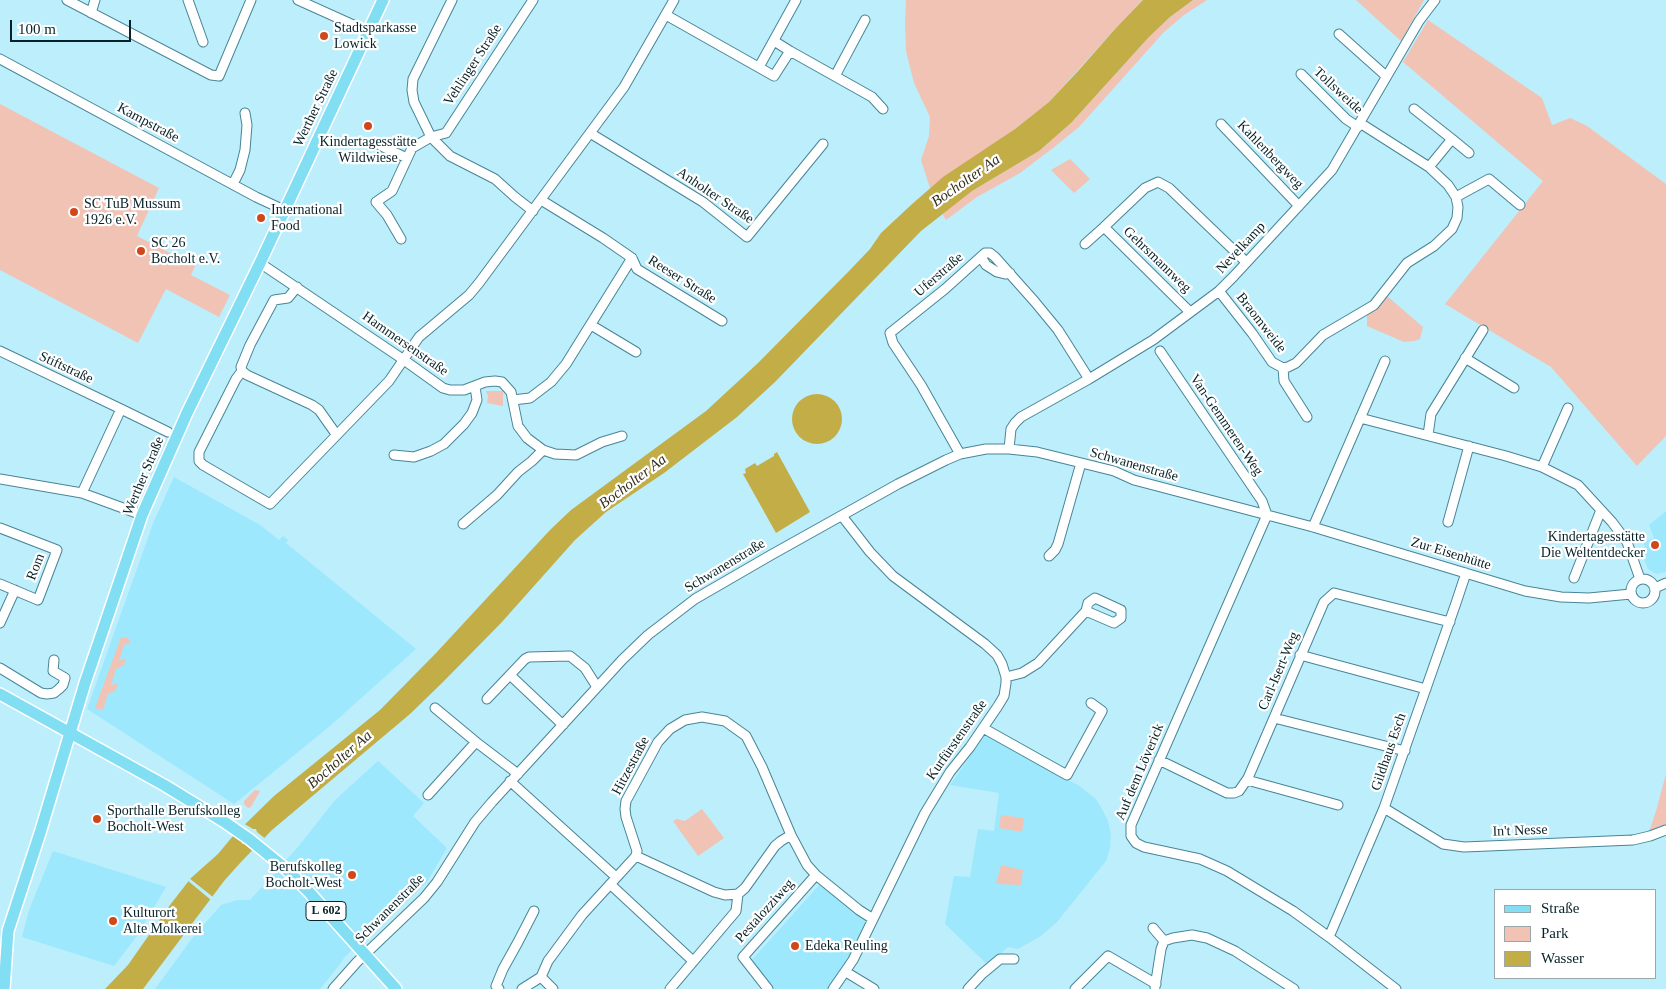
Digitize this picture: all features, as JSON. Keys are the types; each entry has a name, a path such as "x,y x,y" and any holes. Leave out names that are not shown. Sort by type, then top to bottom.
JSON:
{"main road":[{"name":"Werther Straße","path":"4,989 8,931 104,625 142,515 187,413 260,263 383,0"},
{"name":"L 602","path":"0,694 156,781 223,821 267,852 308,891 396,989"}],"street":[{"path":"67,0 211,75 219,76 251,0"},
{"path":"91,13 95,0"},
{"path":"188,0 203,42"},
{"path":"298,0 369,32"},
{"path":"452,0 413,79 414,102 431,137 450,156 495,179 533,210"},
{"name":"Vehlinger Straße","path":"401,239 387,215 376,202 392,191 412,148 431,137 446,133 533,0"},
{"path":"296,287 288,298 274,300 250,345 242,371 236,379 199,452 199,461 203,465 270,504 389,381 419,337 469,295 624,87 674,0"},
{"path":"759,67 796,0"},
{"name":"Nevelkamp","path":"1009,449 1011,429 1014,423 1021,417 1153,340 1219,291 1300,206 1332,170 1419,21 1435,0"},
{"path":"666,15 774,76 790,51"},
{"path":"835,76 865,20"},
{"path":"1339,34 1386,76"},
{"path":"774,41 872,97 883,109"},
{"name":"Kampstraße","path":"0,59 284,210"},
{"name":"Tollsweide","path":"1301,74 1346,119 1359,125"},
{"path":"1414,109 1469,153"},
{"path":"234,184 245,150 247,124 245,114"},
{"name":"Kahlenbergweg","path":"1221,124 1300,206"},
{"path":"1359,125 1429,167 1448,185 1456,197 1489,179 1520,205"},
{"name":"Anholter Straße","path":"590,133 703,202 747,237 823,144"},
{"path":"1429,167 1452,139"},
{"path":"381,146 407,158"},
{"name":"Gehrsmannweg","path":"1085,244 1145,188 1158,182 1169,188 1246,262"},
{"name":"Braomweide","path":"1283,368 1296,362 1323,335 1374,305 1407,263 1434,246 1444,237 1452,229 1457,218 1456,197"},
{"name":"Reeser Straße","path":"541,200 632,258 637,269 722,321"},
{"name":"Gehrsmannweg","path":"1104,228 1190,312"},
{"name":"Uferstraße","path":"960,454 921,385 893,343 890,333 945,289 985,253 990,254 1010,273 1058,330 1089,379"},
{"name":"Reeser Straße","path":"513,400 530,398 551,382 566,364 632,258"},
{"name":"Hammersenstraße","path":"260,263 443,388 464,390 485,382 502,382 511,392 518,426 527,438 543,450 555,454 576,455 602,442 622,436"},
{"name":"Braomweide","path":"1219,291 1272,362 1283,368"},
{"path":"590,325 636,352"},
{"path":"1428,436 1431,414 1483,330"},
{"name":"Stiftstraße","path":"0,351 168,432"},
{"name":"Van-Gemmeren-Weg","path":"1160,351 1262,501 1267,515"},
{"path":"1465,358 1514,388"},
{"path":"1313,527 1384,361"},
{"name":"Braomweide","path":"1283,368 1284,381 1307,417"},
{"path":"242,371 312,405 319,410 336,434"},
{"path":"394,455 414,457 444,444 472,413 477,400 476,387"},
{"path":"1542,467 1568,408"},
{"path":"82,493 121,409"},
{"path":"1360,418 1542,467 1578,485 1612,522 1627,542 1640,578"},
{"path":"1448,522 1469,446"},
{"name":"Schwanenstraße","path":"337,988 364,954 424,898 437,882 475,822 510,782 597,687 648,635 695,599 898,484 960,454 986,449 1009,449 1037,452 1114,471 1134,480 1267,515"},
{"path":"463,524 497,495 518,472 543,450"},
{"path":"1049,556 1058,544 1081,463"},
{"path":"0,480 82,493 142,515"},
{"path":"1574,578 1601,510"},
{"name":"Zur Eisenhütte","path":"1267,515 1466,572 1525,592 1561,597 1589,598 1631,594 1636,601 1646,602 1653,597 1655,588 1666,583"},
{"name":"Auf dem Löverick","path":"1267,515 1159,760 1130,831 1133,840 1144,846 1200,859 1227,871 1292,911 1396,989"},
{"path":"842,516 870,552 892,576 985,644 997,655 1006,677 1022,673 1038,663 1086,611"},
{"name":"Rom","path":"0,528 57,550 38,600 0,584"},
{"name":"Gildhaus Esch","path":"1329,937 1361,866 1384,808 1466,572"},
{"path":"1631,594 1632,584 1640,578 1650,580 1655,588"},
{"name":"Rom","path":"0,623 15,590"},
{"name":"Carl-Isert-Weg","path":"1247,780 1324,602 1334,593 1450,622"},
{"path":"1300,655 1426,689"},
{"path":"487,699 529,657 570,656 585,668 597,687"},
{"path":"0,668 40,693 54,693 63,685 65,678 53,671 54,660"},
{"path":"510,675 563,724"},
{"name":"Kurfürstenstraße","path":"833,989 846,972 925,813 945,780 1004,696 1006,677"},
{"path":"983,728 1067,775 1102,710 1091,703"},
{"path":"435,708 518,774"},
{"name":"Hitzestraße","path":"636,856 637,851 625,809 630,792 663,735 675,725 685,720 702,717 725,721 746,736 762,767 791,835 807,865 816,875 872,919"},
{"path":"1274,718 1405,751"},
{"path":"428,795 476,742"},
{"path":"1159,760 1227,793 1239,791 1247,780 1338,805"},
{"path":"510,782 613,880 693,961"},
{"name":"In't Nesse","path":"1384,808 1443,844 1464,847 1633,840 1666,830"},
{"path":"522,989 541,977 548,961 582,915 636,856 714,892 725,895 738,894 745,888 774,846 791,835"},
{"name":"Pestalozziweg","path":"768,989 743,956 816,875"},
{"path":"670,989 736,911 738,894"},
{"path":"499,989 496,986 503,969 534,910"},
{"path":"1153,928 1164,941"},
{"path":"1164,941 1192,935 1207,938 1236,951 1294,989"},
{"path":"1075,989 1108,956 1156,986 1161,949 1164,941"},
{"path":"968,989 1000,959 1014,960"},
{"path":"846,972 874,989"},
{"path":"541,977 553,989"}],"shaded area":[{"path":"174,477 260,525 279,540 283,536 288,540 286,543 416,649 330,726 234,804 87,709 154,521"},
{"name":"Kindertagesstätte Die Weltentdecker","path":"1666,511 1666,572 1656,574 1648,569 1640,549 1645,547 1643,542 1654,538 1649,525"},
{"path":"985,735 1078,785 1096,799 1108,821 1111,835 1106,861 1057,922 1041,936 1018,949 1008,947 988,965 945,924 954,876 970,877 978,829 994,831 999,793 950,785"},
{"name":"Berufskolleg Bocholt-West","path":"378,761 424,803 413,816 447,848 427,882 405,903 380,921 344,958 320,989 155,989 193,937 221,905 237,900 250,900 298,847 335,800"},
{"path":"53,851 166,887 137,936 114,966 22,937 29,910"},
{"path":"821,883 867,920 847,961 827,989 771,989 750,962"}],"green space":[{"path":"906,0 1143,0 1049,102 1015,129 930,188 921,160 929,136 930,117 914,83 906,51"},
{"path":"1193,0 1207,0 1184,15 1164,32 1079,127 1020,173 977,197 946,220 942,213 972,191 1039,151 1071,123 1148,38 1170,17"},
{"path":"1356,0 1424,0 1401,41"},
{"path":"1428,20 1542,98 1552,125 1570,118 1587,126 1666,184 1666,436 1637,466 1551,367 1445,304 1543,181 1403,62"},
{"name":"SC TuB Mussum 1926 e.V.","path":"0,104 159,188 137,236 195,266 191,275 230,295 219,317 166,289 138,343 0,270"},
{"path":"1070,159 1090,179 1074,193 1051,170"},
{"path":"1387,296 1423,327 1420,339 1404,342 1367,326 1367,315 1378,307"},
{"path":"486,391 503,391 503,406 487,403 488,396"},
{"path":"121,637 128,638 131,642 124,645 119,661 126,658 124,665 116,669 111,685 118,683 115,691 108,694 103,710 95,708"},
{"path":"1666,774 1666,825 1648,835 1656,811"},
{"path":"255,790 260,791 251,807 248,808 244,801"},
{"path":"702,809 724,838 698,856 673,821 677,819 685,821"},
{"path":"1001,815 1024,818 1022,832 999,828"},
{"path":"1001,865 1023,870 1021,885 996,884"}],"water":[{"name":"Bocholter Aa","path":"1143,0 1193,0 1170,17 1148,38 1071,123 1039,151 972,191 921,231 775,382 737,417 664,473 606,512 575,540 501,623 410,714 272,830 241,862 224,881 143,989 105,989 128,965 191,878 218,854 233,836 274,796 380,710 436,653 550,530 571,510 706,411 758,363 870,249 881,233 911,205 943,177 1015,129 1049,102"},
{"path":"812,394 822,394 835,401 842,414 842,424 835,437 822,444 812,444 803,440 796,433 792,424 792,414 796,405 803,398"},
{"path":"777,452 810,512 776,533 743,474 746,473 745,469 755,463 757,466 774,456"}],"pier":[{"path":"243,823 256,829 267,840 256,851 245,843 242,844 242,841 232,834"},
{"path":"189,878 213,897 211,900 187,880"}],"place":[{"name":"Stadtsparkasse Lowick","path":"324,36"},
{"name":"Kindertagesstätte Wildwiese","path":"368,126"},
{"name":"SC TuB Mussum 1926 e.V.","path":"74,212"},
{"name":"International Food","path":"261,218"},
{"name":"SC 26 Bocholt e.V.","path":"141,251"},
{"name":"Kindertagesstätte Die Weltentdecker","path":"1655,545"},
{"name":"Sporthalle Berufskolleg Bocholt-West","path":"97,819"},
{"name":"Berufskolleg Bocholt-West","path":"352,875"},
{"name":"Kulturort Alte Molkerei","path":"113,921"},
{"name":"Edeka Reuling","path":"795,946"}]}
